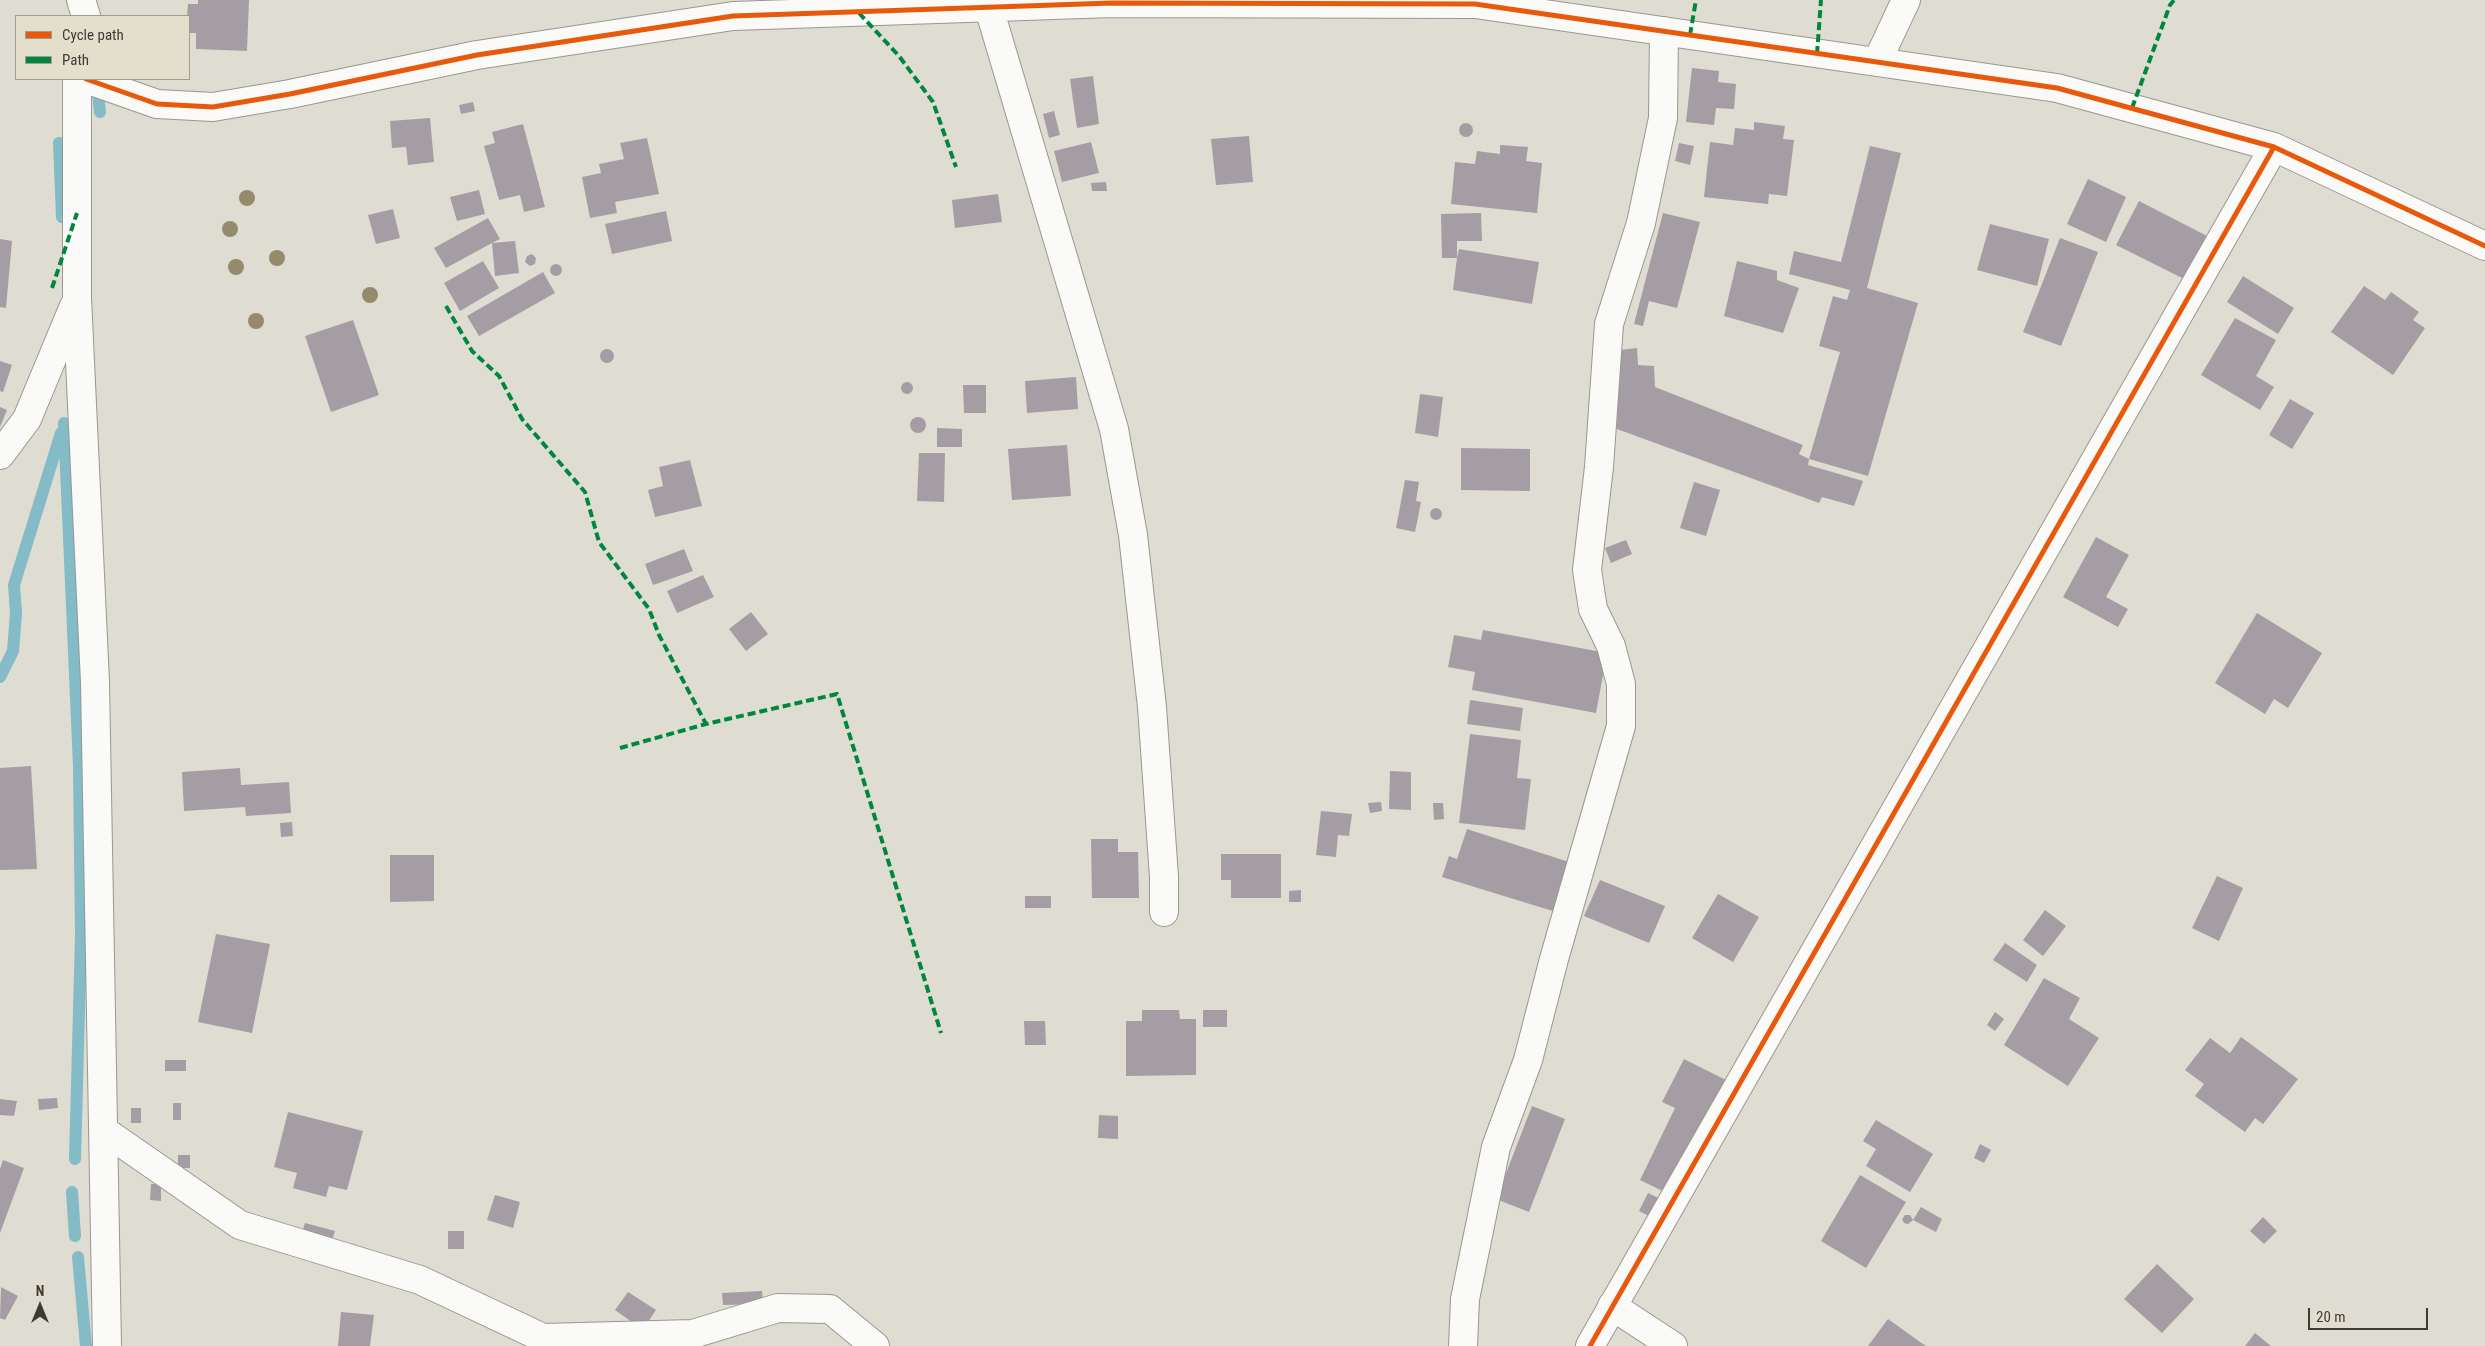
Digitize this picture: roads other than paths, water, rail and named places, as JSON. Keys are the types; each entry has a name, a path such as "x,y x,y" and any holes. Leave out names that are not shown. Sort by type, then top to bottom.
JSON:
{"street":[{"path":"72,0 73,15"},
{"path":"81,0 86,15"},
{"path":"1877,62 1906,0"},
{"path":"89,80 157,104 213,107 477,55 732,8 989,8 1112,3 1476,2 2058,88 2274,147 2485,246"},
{"path":"989,8 1114,429 1133,535 1152,707 1164,877 1164,912"},
{"path":"1463,1346 1465,1299 1496,1147 1528,1060 1554,959 1621,726 1621,684 1611,646 1593,609 1587,570 1598,467 1609,324 1641,223 1664,118 1664,31"},
{"path":"77,80 77,298 95,682 107,1346"},
{"path":"126,80 157,104"},
{"path":"1590,1346 2274,147"},
{"path":"0,455 27,419 77,298"},
{"path":"103,1130 240,1225 420,1280 543,1338 693,1334 778,1308 830,1309 875,1346"},
{"path":"1612,1306 1673,1346"}],"waterway":[{"path":"97,84 100,112"},
{"path":"59,143 62,217"},
{"path":"64,423 79,766 81,936 75,1159"},
{"path":"0,677 13,651 16,613 14,585 61,433"},
{"path":"72,1192 75,1236"},
{"path":"78,1257 86,1346"}]}
